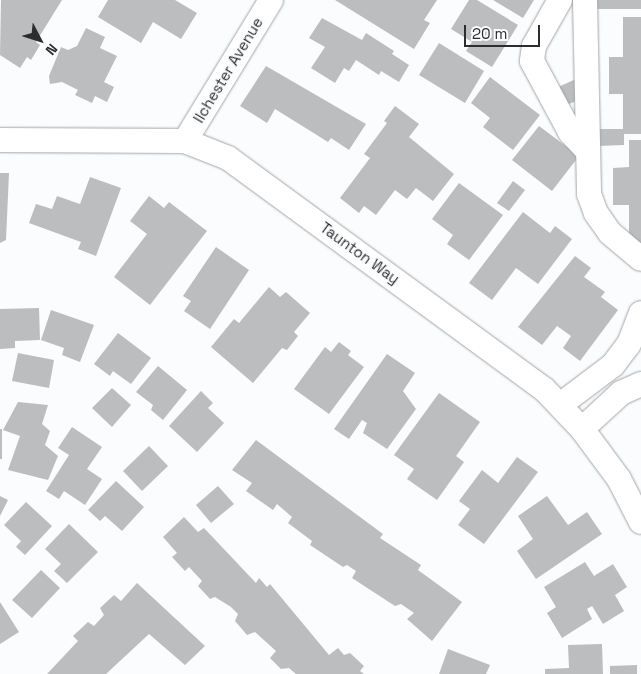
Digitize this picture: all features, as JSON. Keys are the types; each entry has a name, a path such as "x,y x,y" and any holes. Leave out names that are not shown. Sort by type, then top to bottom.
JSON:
{"street":[{"name":"Ilchester Avenue","path":"185,141 271,0"},
{"path":"560,0 534,46 532,62 539,80 570,132 588,151"},
{"path":"585,0 589,194 596,213 610,233 641,258"},
{"name":"Taunton Way","path":"0,140 185,141 228,158 256,176 500,354 560,406 582,429 619,479 641,522"},
{"path":"560,406 613,365 629,344 641,313"},
{"path":"582,429 621,393 641,384"}],"building":[{"path":"1,0 62,0 36,42 40,45 31,60 27,57 20,68 0,55"},
{"path":"108,0 175,0 197,13 181,39 153,22 141,43 98,17"},
{"path":"335,0 437,0 424,20 430,23 414,49"},
{"path":"469,0 477,0 518,25 492,67 466,51 472,42 451,29"},
{"path":"493,0 534,0 523,18"},
{"path":"592,0 641,0 641,9 592,9"},
{"path":"623,17 641,17 641,134 624,134 624,145 598,146 598,129 623,129 623,94 609,94 609,57 623,57"},
{"path":"322,18 362,40 366,33 394,51 392,54 409,65 399,82 381,71 379,75 356,60 349,71 344,68 335,83 311,68 325,47 309,38"},
{"path":"86,28 105,37 100,48 117,56 104,82 114,87 107,102 95,96 92,103 75,95 78,90 62,82 50,84 49,76 61,47 68,50 77,46"},
{"path":"439,43 484,71 465,103 419,75"},
{"path":"266,66 366,124 349,150 331,138 328,142 275,109 267,123 240,106"},
{"path":"490,77 540,115 513,150 483,127 490,118 471,103"},
{"path":"576,79 584,98 564,106 556,88"},
{"path":"395,106 419,124 409,137 454,174 433,201 416,188 407,199 395,190 376,215 364,206 359,213 340,198 370,158 364,154 387,123 384,121"},
{"path":"539,126 579,156 552,191 512,160"},
{"path":"629,140 641,140 641,244 629,244 629,205 613,205 613,168 629,167"},
{"path":"0,173 9,173 6,240 0,243"},
{"path":"90,177 121,188 96,256 78,249 81,242 29,223 36,204 52,209 57,196 80,204"},
{"path":"513,181 525,190 509,211 497,203"},
{"path":"459,183 503,215 469,260 447,244 453,235 432,219"},
{"path":"149,196 164,208 169,202 207,231 150,305 114,277 147,234 130,221"},
{"path":"523,212 550,233 555,226 572,239 538,284 516,268 492,300 469,283"},
{"path":"216,247 249,270 210,329 184,311 191,301 183,296"},
{"path":"575,256 591,268 584,277 605,292 601,297 618,310 580,361 563,348 571,336 557,326 542,345 518,327"},
{"path":"269,287 280,297 286,292 310,313 294,332 298,336 287,350 282,348 253,383 211,347 234,319 239,323"},
{"path":"39,308 40,340 15,341 15,348 0,349 0,309"},
{"path":"51,310 94,325 80,362 62,355 64,348 41,340"},
{"path":"118,333 151,358 131,384 113,371 110,376 94,364"},
{"path":"339,342 351,351 348,355 364,367 329,414 294,389 325,347 331,352"},
{"path":"18,353 54,360 49,388 12,381"},
{"path":"387,354 415,373 403,391 416,409 387,449 363,433 367,423 362,420 349,439 334,429"},
{"path":"158,366 187,390 163,420 151,410 153,405 136,392"},
{"path":"112,388 131,405 112,427 92,408"},
{"path":"201,391 213,403 208,408 224,423 197,452 169,426"},
{"path":"439,393 480,422 456,456 464,462 437,500 407,479 414,469 394,455"},
{"path":"18,402 48,405 42,424 50,431 45,445 58,456 48,480 8,470 20,436 3,430"},
{"path":"72,427 102,447 87,469 102,479 85,505 64,491 59,499 46,491 69,455 58,448"},
{"path":"0,429 2,429 2,459 0,459"},
{"path":"256,440 383,534 380,538 421,565 418,570 462,602 432,641 407,619 414,613 401,604 395,606 352,578 356,571 347,565 343,567 310,545 312,541 288,523 292,517 277,504 273,510 246,491 252,483 232,470"},
{"path":"149,446 168,466 142,491 123,471"},
{"path":"517,457 538,472 484,544 458,525 470,509 459,501 482,470 498,483"},
{"path":"116,481 144,507 122,531 105,516 100,521 88,510"},
{"path":"218,486 234,504 211,523 196,505"},
{"path":"0,496 8,500 0,516"},
{"path":"547,496 568,525 587,512 602,534 536,579 517,551 533,539 518,516"},
{"path":"26,502 52,526 25,555 16,547 21,541 4,525"},
{"path":"184,517 198,532 204,528 256,583 259,578 267,587 270,584 329,655 338,648 344,655 350,653 364,666 360,671 364,674 296,674 289,668 281,669 270,658 276,651 255,632 247,635 235,621 238,614 215,597 210,599 198,586 202,581 189,567 185,571 172,557 177,553 163,537"},
{"path":"69,524 98,552 67,583 54,571 61,564 45,549"},
{"path":"585,562 594,576 613,564 627,587 615,595 624,611 603,624 592,606 587,609 592,619 562,638 547,613 556,607 544,587"},
{"path":"41,570 60,588 32,618 12,600"},
{"path":"137,583 205,646 185,665 149,634 106,674 47,674 78,641 73,636 88,622 94,626 104,615 100,608 114,595 121,601"},
{"path":"0,602 19,632 0,644"},
{"path":"602,644 603,674 545,674 545,669 569,668 568,645"},
{"path":"448,649 490,665 486,674 439,674"},
{"path":"637,665 637,674 610,674 610,666"}]}
